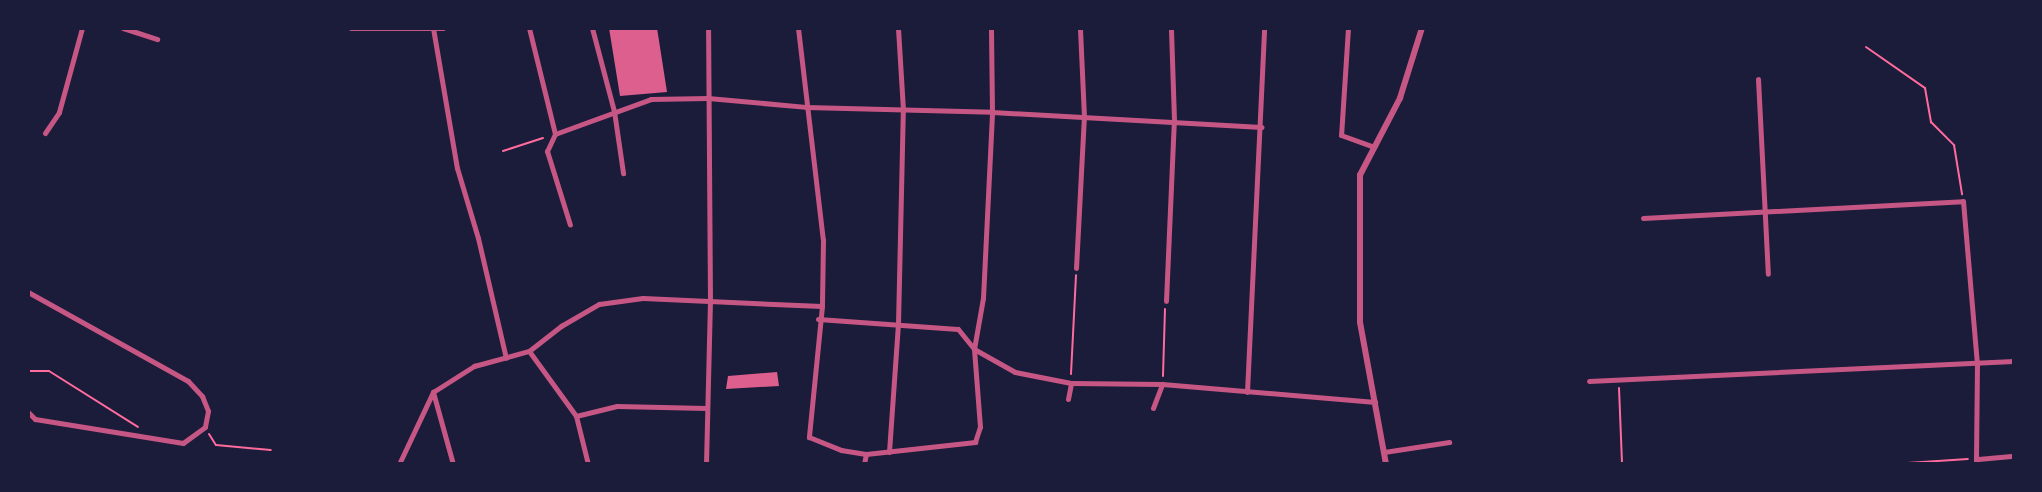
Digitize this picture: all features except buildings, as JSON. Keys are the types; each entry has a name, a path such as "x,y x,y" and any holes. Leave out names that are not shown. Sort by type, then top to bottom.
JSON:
{"street":[{"path":"45,133 59,112 82,28"},
{"path":"123,28 157,39"},
{"path":"351,29 443,28"},
{"path":"529,28 555,134 547,151 570,225"},
{"path":"592,28 614,111 623,173"},
{"path":"706,464 710,302 708,28"},
{"path":"798,28 823,240 822,306 809,437 841,450 866,454 975,442 980,426 974,349 983,298 992,112 991,28"},
{"path":"889,452 898,324 903,110 898,28"},
{"path":"1076,268 1084,117 1080,28"},
{"path":"1166,301 1174,120 1171,28"},
{"path":"1247,392 1262,128 1264,28"},
{"path":"1348,28 1341,135 1374,147"},
{"path":"1386,464 1360,322 1360,175 1400,98 1422,28"},
{"path":"433,29 457,168 478,238 506,358"},
{"path":"1758,79 1767,214 1768,274"},
{"path":"555,134 651,99 708,98 806,107 1174,120 1262,128"},
{"path":"1643,218 1767,214 1963,201 1977,363 1977,461 2013,456"},
{"path":"28,292 188,381 202,396 208,411 205,427 183,443 35,419 28,412"},
{"path":"399,464 434,392 474,366 529,351 561,326 599,304 643,298 822,306"},
{"path":"819,319 958,329 974,349 1015,372 1071,383 1162,384 1375,402"},
{"path":"529,351 576,416 588,464"},
{"path":"1589,381 2013,361"},
{"path":"1068,399 1071,383"},
{"path":"1153,408 1162,384"},
{"path":"434,392 453,464"},
{"path":"576,416 617,406 706,408"},
{"path":"1384,452 1449,442"},
{"path":"864,464 866,454"}],"path":[{"path":"1866,47 1925,88 1931,122 1954,145 1963,201"},
{"path":"503,151 555,134"},
{"path":"1071,383 1076,268"},
{"path":"1162,384 1166,301"},
{"path":"28,370 49,372 140,428"},
{"path":"1618,379 1622,464"},
{"path":"205,427 216,445 271,450"},
{"path":"1892,464 1977,461"}]}
